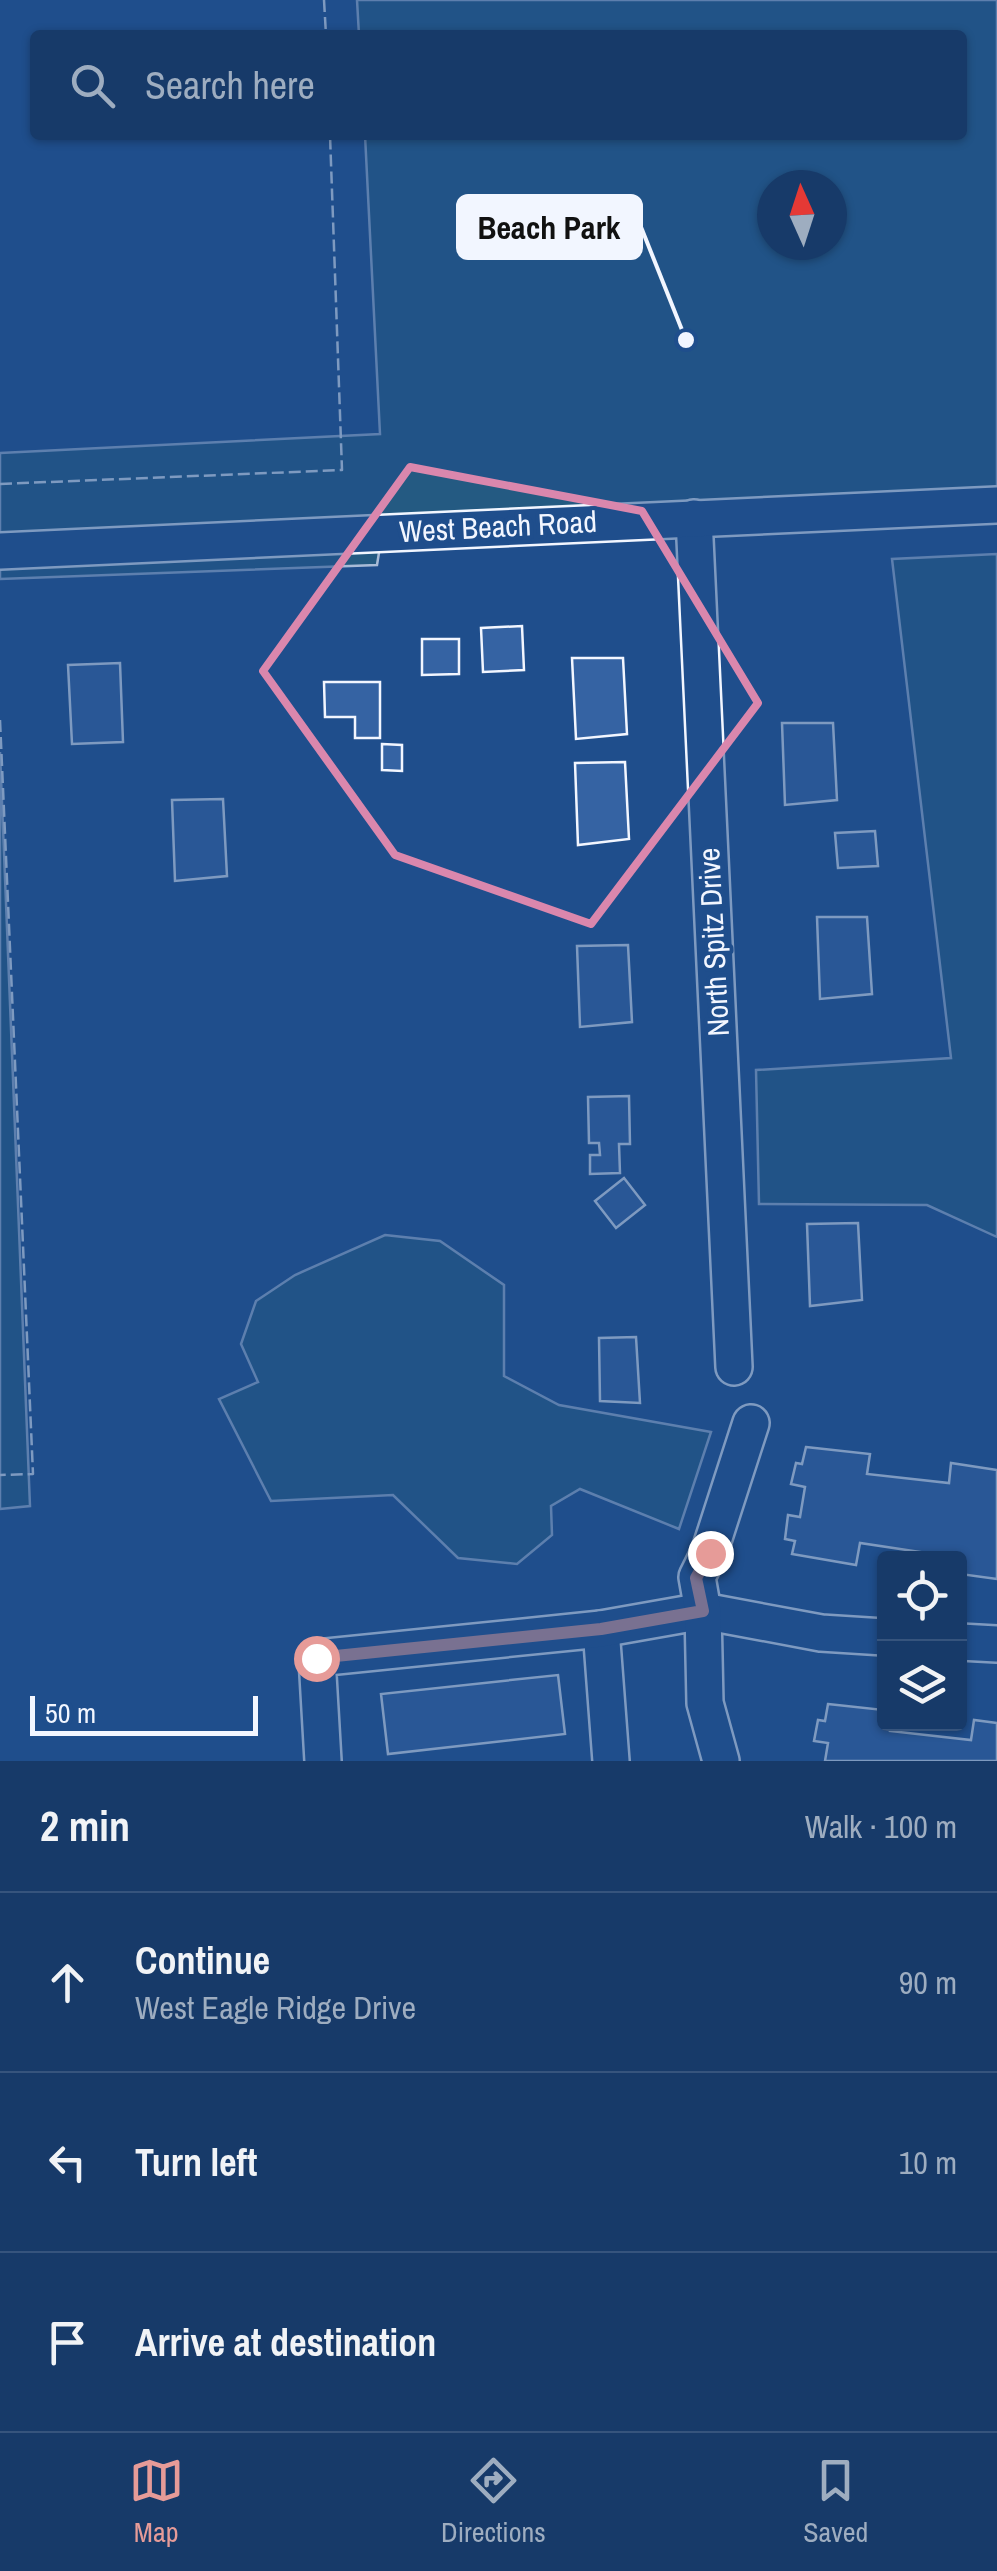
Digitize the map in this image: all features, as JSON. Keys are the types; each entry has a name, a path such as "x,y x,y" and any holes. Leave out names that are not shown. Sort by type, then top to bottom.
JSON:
{"street":[{"name":"West Beach Road","path":"0,551 997,505"},
{"name":"North Spitz Drive","path":"694,518 734,1367"},
{"path":"720,1761 705,1703 703,1611 696,1578 710,1553 751,1423"},
{"path":"323,1761 316,1658 601,1629 703,1611 820,1632 877,1636"},
{"path":"601,1629 611,1761"},
{"path":"967,1642 997,1644"}],"highlighted area":[{"path":"410,467 642,511 758,703 591,924 395,855 263,671"}],"shaded area":[{"path":"357,0 997,0 997,494 384,522 377,565 0,579 0,453 380,434 365,140 967,140 967,30 359,30"},
{"path":"997,554 997,1237 927,1205 759,1204 756,1070 951,1058 892,559"},
{"path":"0,752 30,1506 0,1509"},
{"path":"385,1235 440,1241 504,1285 504,1376 559,1405 711,1432 679,1529 580,1489 551,1506 552,1535 517,1564 458,1558 393,1495 271,1501 219,1399 258,1382 241,1344 256,1301 295,1275"}],"building":[{"path":"522,626 524,670 483,672 481,628"},
{"path":"422,639 459,639 459,674 422,675"},
{"path":"572,658 623,658 627,734 576,739"},
{"path":"120,663 123,742 72,744 68,665"},
{"path":"324,682 380,682 380,738 355,738 355,717 325,717"},
{"path":"782,723 833,723 837,800 785,805"},
{"path":"382,744 402,745 402,771 382,770"},
{"path":"625,762 629,839 578,845 575,763"},
{"path":"223,799 227,876 175,881 172,800"},
{"path":"875,831 878,866 838,868 835,833"},
{"path":"817,917 867,917 872,994 820,999"},
{"path":"628,945 632,1022 580,1027 577,946"},
{"path":"629,1096 630,1144 619,1144 620,1173 590,1174 590,1155 600,1155 599,1143 589,1143 588,1097"},
{"path":"624,1178 645,1205 616,1228 595,1201"},
{"path":"858,1223 862,1300 810,1306 807,1224"},
{"path":"636,1337 640,1403 600,1401 599,1338"},
{"path":"806,1447 870,1454 867,1474 949,1483 951,1463 997,1470 997,1579 967,1575 967,1551 913,1551 860,1543 856,1565 792,1554 795,1541 785,1539 788,1515 800,1517 805,1487 791,1484 796,1463 802,1464"},
{"path":"558,1675 565,1734 388,1754 381,1694"},
{"path":"828,1704 877,1709 877,1731 971,1740 974,1720 997,1723 997,1761 825,1761 828,1743 814,1741 818,1720 825,1721"}],"fence":[{"path":"324,0 326,30"},
{"path":"0,484 342,470 330,140"},
{"path":"0,720 33,1474 0,1475"}],"place":[{"name":"Beach Park","path":"686,340"}],"route":[{"path":"316,1658 601,1629 703,1611 696,1578 710,1553"}]}
